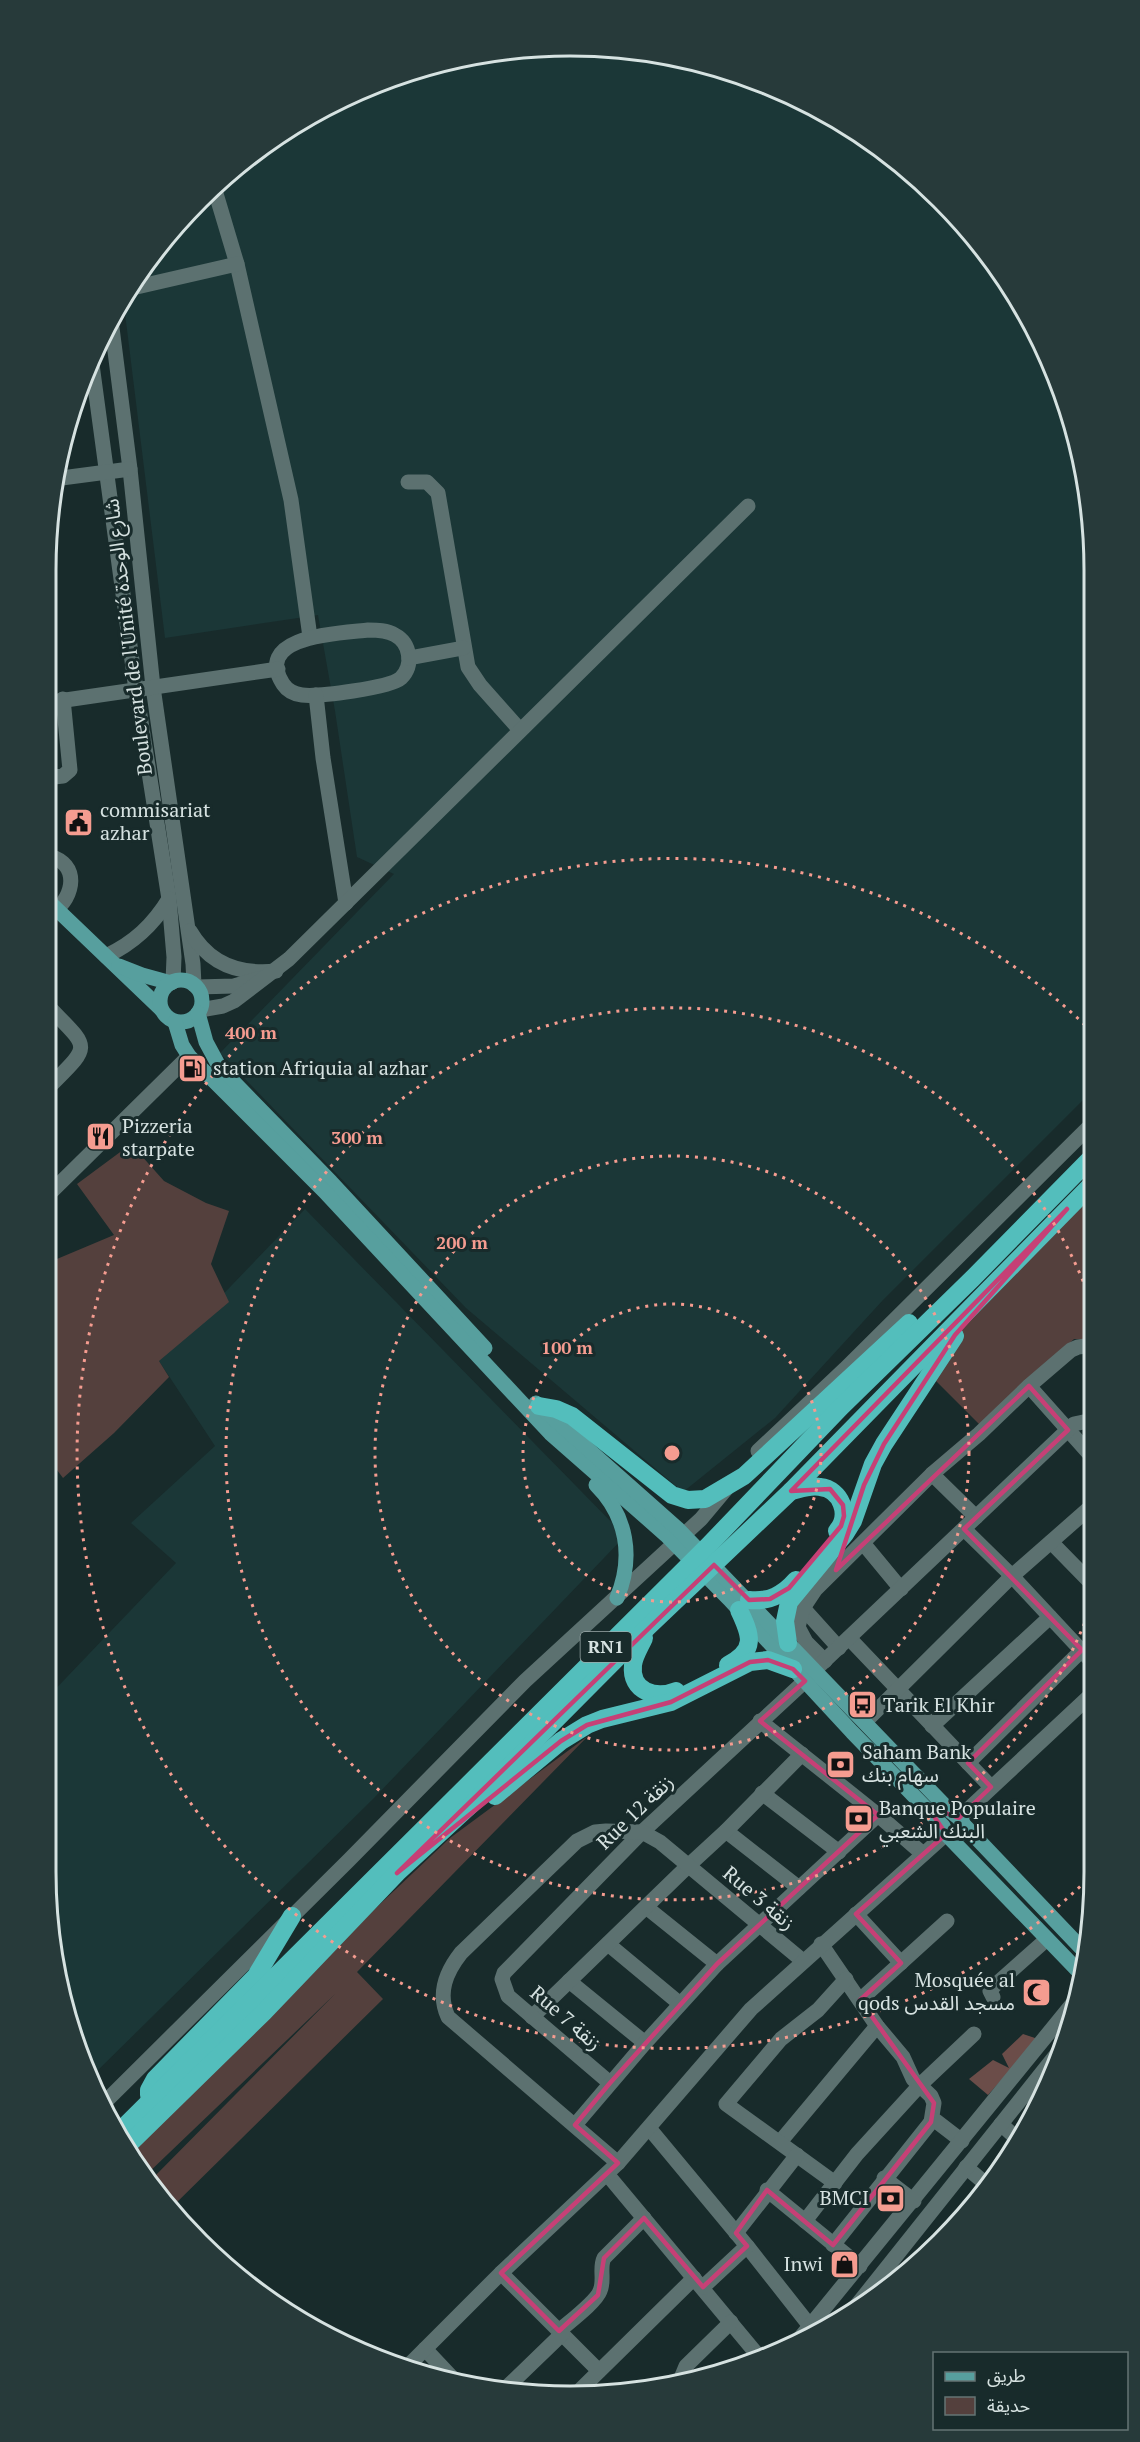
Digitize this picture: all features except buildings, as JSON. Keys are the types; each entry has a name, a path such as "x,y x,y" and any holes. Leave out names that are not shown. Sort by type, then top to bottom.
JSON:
{"highway":[{"name":"RN1","path":"123,2128 707,1547 841,1407 972,1279 1084,1164"},
{"name":"RN1","path":"132,2141 264,2012 397,1874 791,1491 1084,1192"},
{"path":"784,1648 785,1621 789,1602 853,1521 873,1464 884,1444 955,1335 1067,1209"},
{"path":"539,1406 547,1406 572,1416 672,1495 694,1501 705,1499 729,1486 754,1468 916,1317 949,1291 972,1279"},
{"path":"650,1626 632,1666 634,1678 641,1688 652,1694 664,1695 737,1660 746,1650 750,1635 738,1599 770,1599 789,1588 841,1526 844,1516 843,1505 830,1489 819,1486 791,1491"},
{"path":"397,1874 561,1741 587,1725 602,1719 671,1702 750,1662 768,1660 809,1671"},
{"path":"150,2101 149,2090 155,2079 255,1976 292,1916"}],"main road":[{"path":"57,909 161,1009 164,1015 175,1022 189,1021 199,1012"},
{"path":"110,959 142,975 172,982 180,980 195,986 202,998 199,1012 206,1042 220,1068 339,1191 539,1406 673,1533 784,1648 865,1722 1047,1939 1076,1968"},
{"path":"161,1009 160,997 172,982"},
{"path":"175,1022 182,1046 189,1056 324,1191 550,1433 673,1533"},
{"path":"512,1392 535,1424 607,1496 619,1517 626,1540 627,1563 617,1598"},
{"path":"784,1648 809,1671 953,1826 1079,1946"}],"street":[{"path":"213,200 237,264 291,500 310,638"},
{"path":"141,286 237,264"},
{"name":"Boulevard de l'Unité شارع الوحدة","path":"113,335 130,469 153,687 195,986"},
{"name":"Boulevard de l'Unité شارع الوحدة","path":"94,376 136,690 169,899 174,957 172,982"},
{"path":"64,478 130,469"},
{"path":"408,482 427,483 438,493 468,667 472,675 520,730"},
{"path":"199,1012 234,1001 273,973 748,506"},
{"path":"378,630 396,635 403,641 409,658 405,673 394,682 316,695 291,692 282,682 278,669 280,656 291,643 310,638 378,630"},
{"path":"409,658 463,648"},
{"path":"56,701 278,669"},
{"path":"316,695 323,758 346,903"},
{"path":"56,777 63,776 69,770 63,699"},
{"path":"56,858 63,864 71,879 69,895 57,909"},
{"path":"110,959 136,939 154,921 169,899"},
{"path":"188,926 196,942 208,955 223,965 249,972 273,973"},
{"path":"195,986 234,986 273,973"},
{"path":"56,1014 79,1037 82,1046 79,1056 56,1080"},
{"path":"56,1187 189,1056"},
{"path":"108,2099 517,1688 701,1519 771,1439 845,1369 1084,1131"},
{"path":"809,1671 806,1642 798,1630 803,1608 815,1590 932,1474 979,1434 1029,1386 1071,1350 1084,1347"},
{"path":"1029,1386 1084,1448"},
{"path":"1068,1430 1074,1424 1084,1421"},
{"name":"Rue 12 زنقة","path":"502,1979 509,1967 642,1832 760,1721 809,1671 844,1643 1068,1430"},
{"path":"932,1474 976,1517"},
{"path":"865,1722 1012,1576 1084,1513"},
{"path":"964,1529 1084,1652"},
{"path":"1051,1542 1084,1576"},
{"path":"863,1543 901,1589"},
{"path":"803,1608 897,1691 991,1787"},
{"path":"932,1725 1050,1617"},
{"path":"968,1762 1082,1650"},
{"path":"413,2362 501,2273 612,2168 649,2128 739,2021 821,1944 923,1854 1084,1701"},
{"path":"760,1721 923,1854"},
{"path":"532,2018 726,1831 802,1754"},
{"path":"762,1793 839,1852"},
{"path":"575,2126 679,2003 758,1925 878,1815"},
{"path":"726,1831 799,1888"},
{"path":"642,1832 594,1832 584,1835 461,1953 446,1975 443,1990 444,2009 454,2023 575,2126 612,2168 644,2218 755,2352"},
{"name":"Rue 3 زنقة","path":"642,1832 660,1842 803,1961"},
{"path":"646,1907 717,1964"},
{"path":"856,1914 900,1963"},
{"path":"860,2000 947,1921"},
{"path":"993,1997 990,1991 994,1986 1047,1939"},
{"path":"608,1944 679,2003"},
{"path":"821,1944 877,2026 903,2057 913,2079 931,2096 934,2103 931,2122 833,2244"},
{"name":"Rue 7 زنقة","path":"502,1979 508,1996 610,2083"},
{"path":"835,2183 726,2104 781,2039 818,2010 846,1979"},
{"path":"569,1981 645,2043"},
{"path":"649,2128 810,2326 1064,2014"},
{"path":"780,2142 877,2026"},
{"path":"805,2221 856,2154 920,2085 974,2034"},
{"path":"880,2282 895,2267 966,2167 1045,2069"},
{"path":"931,2122 936,2121 962,2141"},
{"path":"1001,2124 1012,2135"},
{"path":"736,2233 767,2190 797,2155"},
{"path":"966,2167 982,2180"},
{"path":"885,2178 914,2201"},
{"path":"767,2190 860,2266"},
{"path":"511,2383 598,2295 602,2283 604,2258 644,2218"},
{"path":"583,2386 698,2283 747,2246"},
{"path":"501,2273 598,2371"},
{"path":"683,2374 686,2366 731,2322"},
{"path":"425,2349 446,2371"}],"highlighted area":[{"path":"1067,1209 955,1335 884,1444 864,1485 836,1570 1029,1386 1068,1430 964,1529 1082,1650 968,1763 991,1787 959,1818 927,1806 946,1834 856,1914 901,1963 860,2000 934,2103 931,2122 833,2245 767,2190 736,2233 747,2246 703,2287 644,2218 604,2258 598,2295 559,2331 501,2273 618,2163 575,2125 717,1964 878,1815 760,1721 805,1681 793,1669 768,1660 750,1662 671,1702 587,1725 561,1741 397,1873 714,1565 749,1600 770,1599 789,1588 841,1526 844,1516 843,1505 830,1489 791,1491"}],"shaded area":[{"path":"536,57 604,57 670,65 735,83 798,109 856,142 883,162 934,206 957,231 998,284 1016,313 1045,373 1067,437 1080,503 1084,570 1084,1099 883,1300 775,1418 683,1492 466,1308 220,1053 394,874 357,857 318,615 165,638 125,312 142,284 183,231 231,183 284,142 342,109 373,95 437,73 503,60"},
{"path":"305,1209 625,1536 374,1798 96,2072 73,2005 60,1939 56,1872 56,1688 176,1563 131,1523 215,1446 159,1361"},
{"path":"1023,2034 1038,2039 988,2095 969,2079 993,2060 1009,2068 1002,2054"}],"green space":[{"path":"131,1144 164,1181 206,1203 229,1211 211,1264 229,1302 159,1361 169,1377 114,1433 63,1478 56,1469 56,1259 114,1235 77,1184"},
{"path":"1084,1193 1084,1339 1074,1339 982,1427 929,1374 955,1335"},
{"path":"588,1736 357,1972 383,1999 176,2203 155,2176 335,1994 151,2170 135,2147 378,1906 450,1838"}],"place":[{"name":"commisariat azhar","path":"79,822"},
{"name":"station Afriquia al azhar","path":"192,1068"},
{"name":"Pizzeria starpate","path":"101,1137"},
{"name":"Tarik El Khir","path":"862,1705"},
{"name":"Saham Bank سهام بنك","path":"841,1764"},
{"name":"Banque Populaire البنك الشعبي","path":"858,1819"},
{"name":"Mosquée al qods مسجد القدس","path":"1036,1992"},
{"name":"BMCI","path":"890,2198"},
{"name":"Inwi","path":"844,2264"}]}
